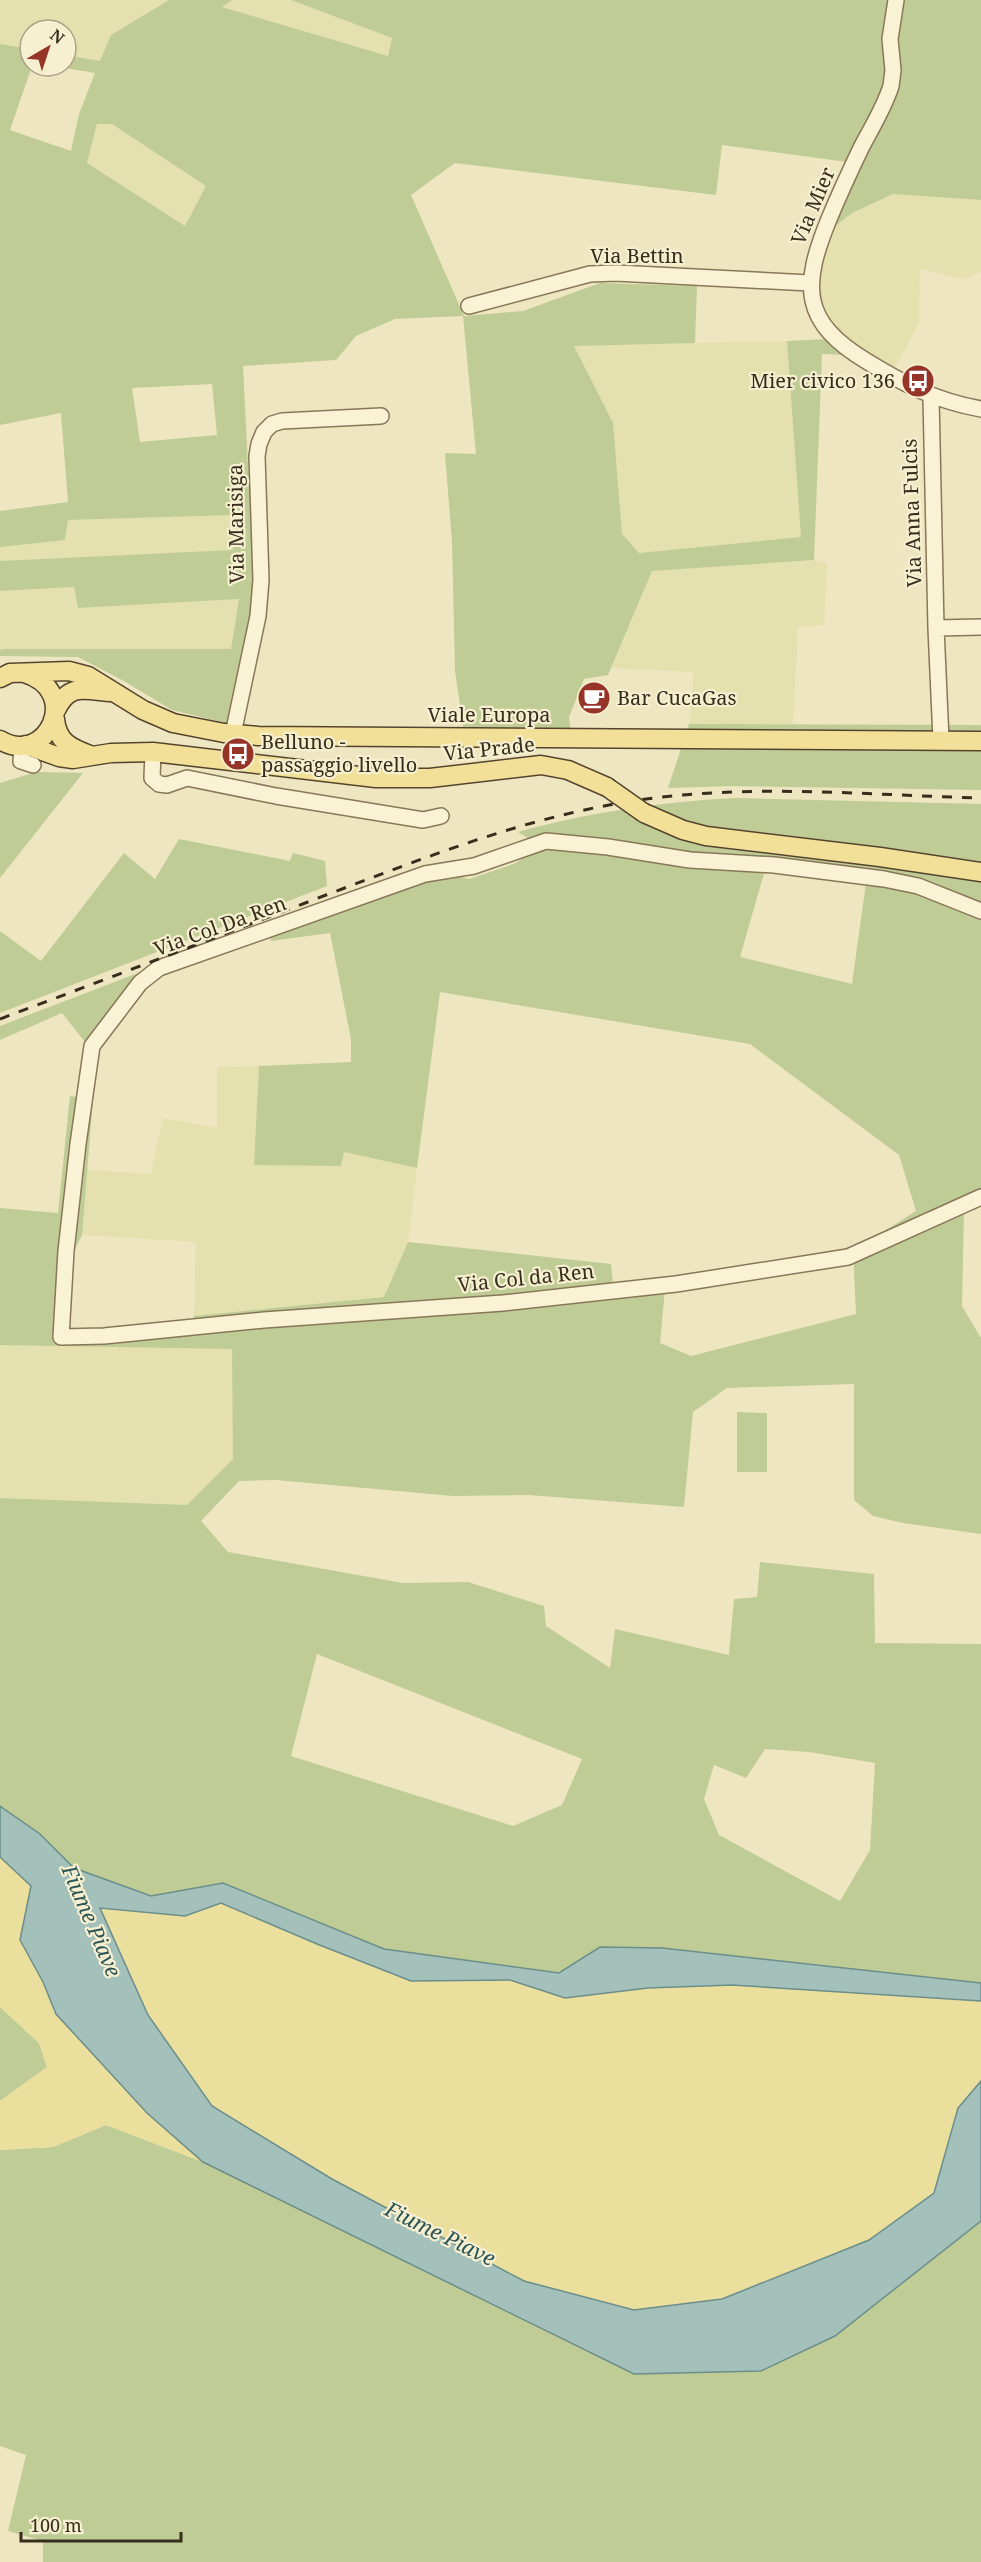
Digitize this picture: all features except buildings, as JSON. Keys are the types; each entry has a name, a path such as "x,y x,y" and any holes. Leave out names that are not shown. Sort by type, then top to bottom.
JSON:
{"main road":[{"name":"Viale Europa","path":"23,673 69,671 88,676 143,710 173,723 233,734 981,741"},
{"path":"0,678 10,673 36,676 47,685 54,697 55,715 48,731 38,741 24,746 0,740"},
{"name":"Viale Europa","path":"55,715 60,701 72,692 83,688 113,693"},
{"name":"Via Prade","path":"55,715 56,731 61,740 74,749 92,756"},
{"name":"Via Prade","path":"24,746 73,759 153,752 389,779 430,778 541,765 576,773 607,787 644,813 683,830 706,836 981,872"}],"street":[{"name":"Via Mier","path":"896,0 890,39 893,70 891,86 822,233 814,255 810,283 816,310 834,336 862,358 931,397 981,409"},
{"name":"Via Bettin","path":"469,306 559,281 598,274 810,283"},
{"name":"Via Anna Fulcis","path":"931,397 941,740"},
{"name":"Via Marisiga","path":"233,734 258,616 261,580 257,456 264,432 272,424 282,421 381,416"},
{"path":"936,628 981,627"},
{"path":"24,746 21,761 33,765"},
{"path":"153,752 152,777 159,784 188,778 276,796 423,820 441,816"},
{"name":"Via Col Da Ren","path":"61,1337 66,1251 92,1046 140,983 159,968 431,872 474,866 546,841 608,847 690,860 774,865 884,879 918,886 981,911"},
{"name":"Via Col da Ren","path":"61,1337 104,1336 264,1320 503,1303 676,1284 848,1257 981,1197"}],"shaded area":[{"path":"0,0 169,0 111,35 100,61 78,57 78,18 18,18 18,47 0,44"},
{"path":"232,0 291,0 392,38 388,56 221,7"},
{"path":"97,123 112,124 206,186 185,227 87,163"},
{"path":"893,194 981,200 981,271 964,279 920,269 919,323 893,371 830,339 818,307 815,268 825,234 852,213"},
{"path":"787,341 801,537 639,553 622,535 618,501 574,345"},
{"path":"234,515 233,551 0,561 0,547 65,540 68,520"},
{"path":"814,560 827,563 824,625 798,627 793,724 689,724 694,672 611,668 652,571"},
{"path":"75,587 78,608 239,599 231,649 0,650 0,591"},
{"path":"259,1066 255,1165 344,1152 417,1168 408,1242 384,1297 194,1316 196,1242 82,1235 87,1170 151,1174 163,1118 217,1128 217,1067"},
{"path":"58,1344 233,1349 233,1459 187,1505 0,1498 0,1345"}],"green space":[{"path":"169,0 232,0 222,7 388,56 392,38 291,0 981,0 981,200 893,194 852,213 825,234 862,164 722,145 716,195 455,163 411,195 464,316 523,311 600,283 697,286 695,343 574,346 613,423 622,534 639,553 801,537 787,341 830,339 868,356 822,354 814,560 652,571 608,675 584,679 569,717 571,734 464,732 455,671 452,542 445,453 476,454 463,316 395,319 356,336 336,360 243,366 248,467 256,545 256,585 230,724 172,710 78,657 0,656 0,650 3,649 231,649 239,599 78,608 74,587 0,591 0,561 233,550 234,515 68,520 65,540 0,547 0,511 68,502 61,413 0,425 0,44 18,47 18,78 28,78 10,130 71,151 79,114 95,73 78,70 78,57 100,61 111,35","holes":["97,124 112,124 206,186 185,226 87,163","212,384 217,435 140,442 132,388"]},
{"path":"689,724 981,725 981,790 732,786 668,788"},
{"path":"36,772 83,773 0,878 0,783"},
{"path":"735,798 981,804 981,1201 964,1209 962,1306 981,1338 981,1534 903,1523 873,1516 854,1500 854,1384 727,1388 693,1412 684,1507 529,1495 453,1496 276,1480 239,1481 201,1521 228,1552 403,1583 468,1582 544,1606 546,1626 610,1668 615,1629 729,1655 734,1599 757,1597 760,1562 874,1574 875,1643 981,1644 981,1983 662,1948 600,1947 559,1973 384,1949 223,1883 151,1896 73,1868 40,1834 0,1806 0,1498 187,1505 233,1459 232,1349 0,1345 0,1208 58,1213 70,1096 93,1099 82,1235 61,1277 58,1335 193,1329 194,1316 384,1297 408,1242 611,1264 613,1284 666,1278 660,1343 691,1356 856,1314 853,1251 916,1211 899,1155 750,1044 440,992 417,1168 344,1152 341,1166 254,1165 259,1066 351,1062 351,1039 330,933 271,941 266,924 422,868 469,879 514,864 541,846 518,832 652,805","holes":["765,870 866,883 852,984 740,957","317,1654 582,1759 562,1805 513,1826 291,1756","765,1749 809,1752 875,1763 870,1850 840,1901 719,1835 704,1799 714,1765 746,1778"]},
{"path":"179,839 290,861 293,853 325,861 327,886 0,1013 0,931 41,961 124,853 155,879"},
{"path":"143,971 85,1042 62,1013 0,1040 0,1026"},
{"path":"737,1412 767,1413 767,1472 737,1472"},
{"path":"0,2007 39,2043 47,2067 0,2101"},
{"path":"106,2125 203,2162 635,2374 835,2336 981,2221 981,2562 43,2562 43,2541 8,2531 26,2455 0,2446 0,2150 53,2147"}],"sand":[{"path":"0,1857 31,1886 20,1940 43,1982 56,2014 147,2113 203,2162 106,2125 53,2147 0,2150 0,2101 47,2067 39,2043 0,2007"},
{"path":"221,1903 411,1981 510,1980 565,1998 648,1988 732,1985 981,2001 981,2081 958,2108 934,2193 869,2240 722,2299 634,2310 524,2281 332,2179 212,2106 148,2015 99,1908 185,1916"}],"water":[{"name":"Fiume Piave","path":"0,1806 40,1834 74,1868 151,1896 223,1883 384,1949 559,1973 600,1947 662,1948 981,1983 981,2001 732,1985 648,1988 565,1998 510,1980 411,1981 221,1903 185,1916 100,1908 148,2015 212,2106 332,2179 524,2281 634,2310 722,2299 869,2240 934,2193 958,2108 981,2081 981,2221 835,2336 761,2371 634,2374 203,2162 147,2113 56,2014 43,1982 20,1940 31,1886 0,1857"}],"railway":[{"path":"0,1019 439,853 515,828 593,808 676,796 763,791 981,798"}],"place":[{"name":"Mier civico 136","path":"918,381"},
{"name":"Bar CucaGas","path":"594,698"},
{"name":"Belluno - passaggio livello","path":"238,754"}]}
